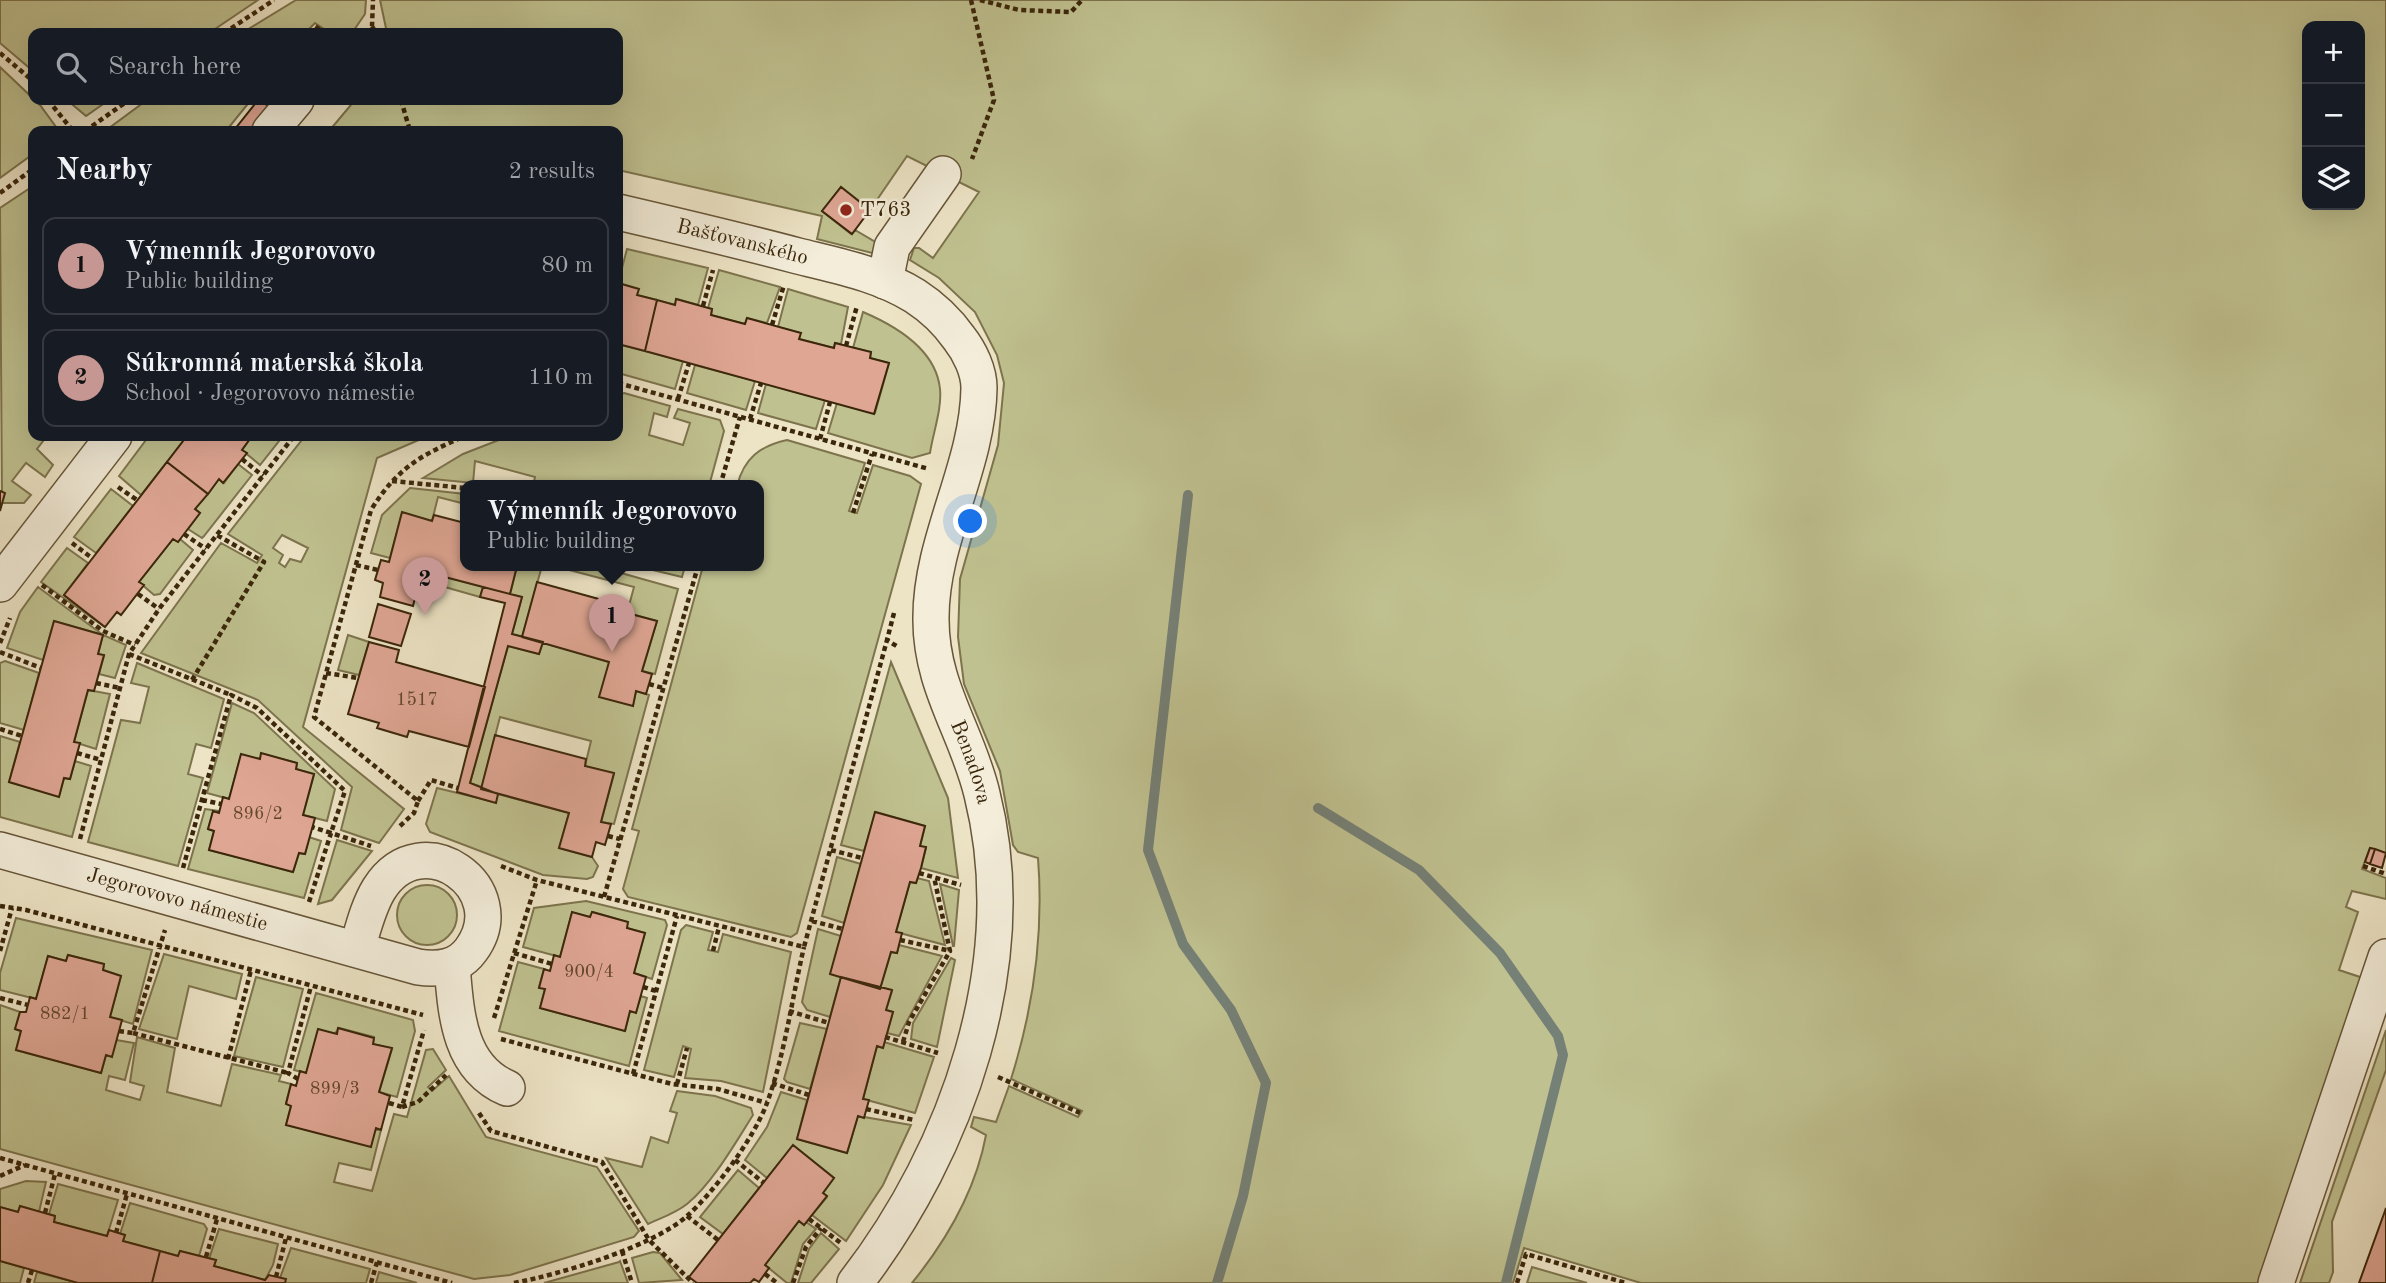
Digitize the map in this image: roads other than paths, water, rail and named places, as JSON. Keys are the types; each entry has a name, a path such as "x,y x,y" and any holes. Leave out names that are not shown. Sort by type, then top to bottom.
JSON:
{"street":[{"path":"274,126 292,105"},
{"path":"873,288 892,247 943,174"},
{"name":"Bašťovanského","path":"623,233 873,288"},
{"name":"Benadova","path":"855,1283 907,1210 932,1164 947,1124 981,1019 995,905 982,793 940,687 930,616 942,547 971,441 979,386 976,368 961,340 937,312 913,295 873,288"},
{"path":"0,584 110,441"},
{"name":"Jegorovovo námestie","path":"0,852 184,887 357,949 418,967 453,966"},
{"path":"357,949 376,896 395,870 416,860 440,862 460,872 473,886 483,914 480,936 474,946 453,966 473,1030 480,1070 491,1081 507,1088"},
{"path":"2276,1283 2386,957"}],"waterway":[{"path":"1188,495 1148,850 1183,944 1231,1010 1266,1083 1243,1196 1217,1283"},
{"path":"1318,808 1419,870 1500,953 1558,1036 1563,1055 1506,1283"}],"place":[{"name":"T763","path":"846,210"},
{"name":"Súkromná materská škola","path":"425,615"},
{"name":"Výmenník Jegorovovo","path":"612,652"}]}
